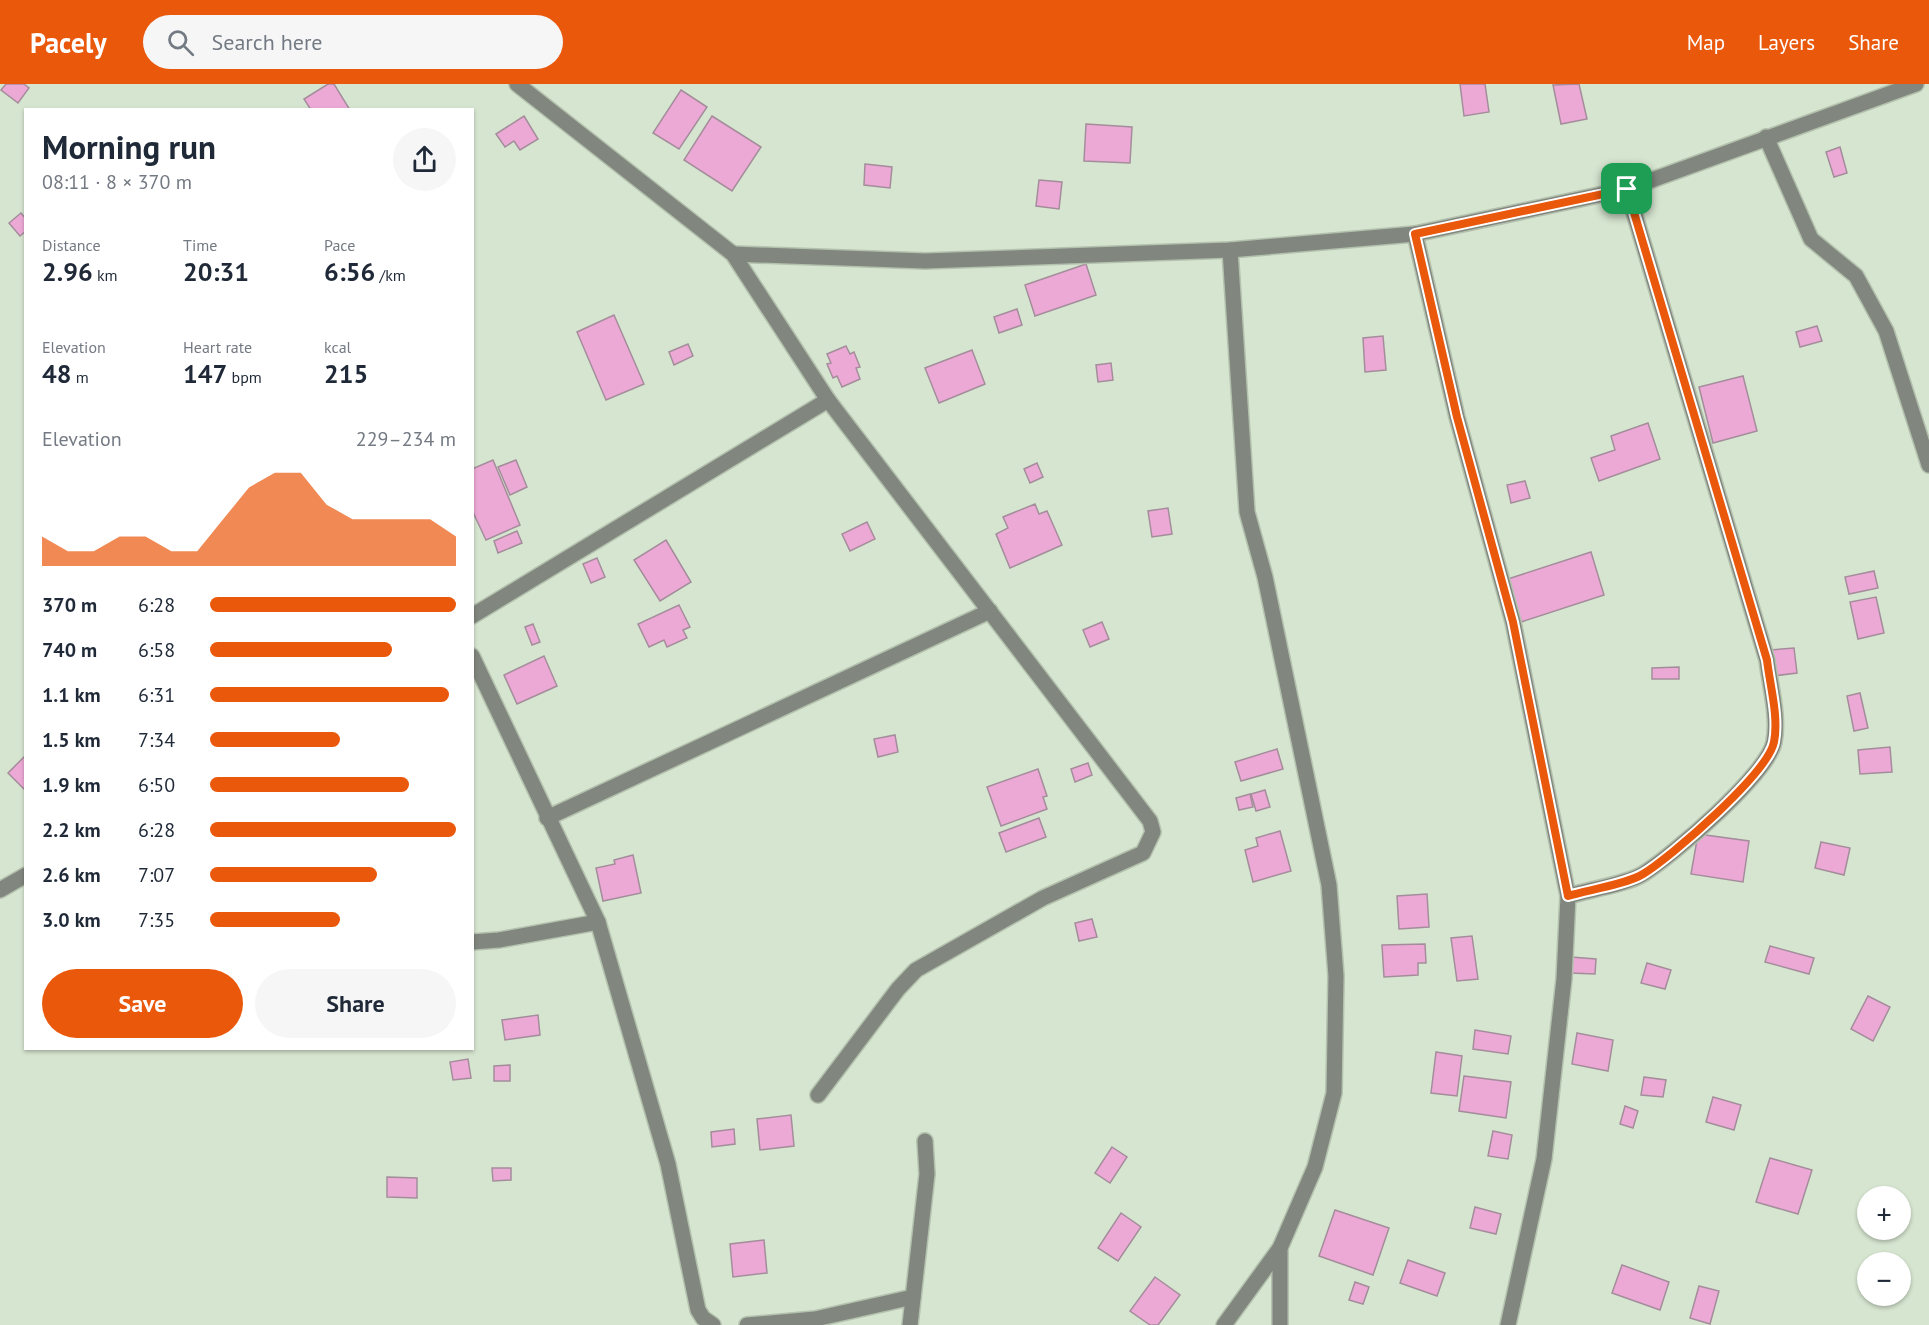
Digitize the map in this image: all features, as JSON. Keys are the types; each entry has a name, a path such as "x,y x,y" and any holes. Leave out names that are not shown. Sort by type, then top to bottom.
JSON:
{"street":[{"path":"518,84 733,254 828,400 1150,821 1153,832 1143,852 1043,897 916,970 898,989 819,1095"},
{"path":"733,254 925,261 1230,250 1415,234 1627,189 1916,84"},
{"path":"1766,137 1811,239 1856,276 1886,331 1929,465"},
{"path":"1568,896 1642,875 1711,819 1762,767 1774,744 1775,724 1767,660 1627,189"},
{"path":"1415,234 1457,417 1513,622 1568,896 1564,979 1544,1160 1508,1325"},
{"path":"1224,1325 1280,1248 1315,1167 1334,1094 1336,976 1329,885 1265,577 1247,512 1230,250"},
{"path":"474,615 828,400"},
{"path":"547,818 990,611"},
{"path":"474,660 598,922 668,1164 698,1310 703,1318 713,1325"},
{"path":"0,890 24,876"},
{"path":"474,942 499,940 598,922"},
{"path":"910,1325 927,1174 924,1141"},
{"path":"1280,1248 1280,1325"},
{"path":"747,1325 815,1319 914,1297"}],"building":[{"path":"6,84 24,84 29,88 18,103 1,90"},
{"path":"328,84 334,84 349,108 310,108 304,99"},
{"path":"1460,84 1485,84 1489,112 1464,116"},
{"path":"1579,84 1587,119 1561,124 1553,85"},
{"path":"681,90 707,107 679,149 653,133"},
{"path":"524,116 538,139 520,150 514,141 505,147 496,134"},
{"path":"712,116 761,147 732,191 684,160"},
{"path":"1086,124 1132,127 1130,163 1084,161"},
{"path":"1840,147 1847,173 1834,177 1826,152"},
{"path":"865,164 892,167 890,188 864,185"},
{"path":"1039,180 1062,182 1059,209 1036,206"},
{"path":"21,213 24,217 24,233 20,236 9,223"},
{"path":"1086,264 1096,295 1035,316 1025,285"},
{"path":"1017,309 1022,325 999,333 994,317"},
{"path":"614,315 644,384 606,400 577,332"},
{"path":"1817,326 1822,341 1800,347 1796,332"},
{"path":"1383,336 1386,370 1365,372 1363,338"},
{"path":"688,344 693,356 674,365 669,352"},
{"path":"846,346 850,354 854,352 860,367 856,368 860,379 842,387 837,376 833,378 827,364 831,363 827,354"},
{"path":"972,350 985,384 939,403 925,368"},
{"path":"1111,363 1113,380 1098,382 1096,365"},
{"path":"1743,376 1757,431 1713,443 1699,387"},
{"path":"1648,423 1660,459 1599,481 1591,458 1615,450 1611,436"},
{"path":"493,460 520,525 486,540 474,514 474,468"},
{"path":"516,460 527,487 510,495 498,467"},
{"path":"1037,463 1043,477 1030,483 1024,469"},
{"path":"1525,481 1530,498 1511,503 1507,485"},
{"path":"1035,504 1039,514 1047,511 1062,545 1010,568 996,534 1008,528 1003,517"},
{"path":"1168,508 1172,534 1152,537 1148,511"},
{"path":"867,522 875,539 850,551 842,534"},
{"path":"517,531 522,543 498,553 494,541"},
{"path":"666,540 691,582 660,601 634,560"},
{"path":"1591,552 1604,595 1521,622 1508,579"},
{"path":"597,558 605,577 591,583 583,564"},
{"path":"1874,571 1878,588 1849,594 1845,577"},
{"path":"1876,597 1884,633 1858,639 1850,602"},
{"path":"679,605 690,627 683,630 687,638 667,647 664,640 649,647 638,624"},
{"path":"1102,622 1109,639 1090,647 1083,630"},
{"path":"533,624 540,642 532,645 525,627"},
{"path":"1794,648 1797,673 1773,676 1770,650"},
{"path":"544,656 557,686 517,704 504,675"},
{"path":"1679,667 1679,679 1652,679 1652,668"},
{"path":"1860,693 1868,728 1854,731 1847,696"},
{"path":"895,735 898,752 878,757 874,739"},
{"path":"1890,747 1892,772 1860,774 1858,750"},
{"path":"1277,749 1283,769 1241,781 1235,762"},
{"path":"24,757 24,789 8,773"},
{"path":"1088,763 1092,775 1075,782 1071,769"},
{"path":"1038,769 1047,796 1043,797 1047,809 1001,826 987,787"},
{"path":"1265,790 1270,807 1256,811 1251,794"},
{"path":"1250,794 1253,807 1239,810 1236,798"},
{"path":"1039,818 1046,837 1006,852 999,833"},
{"path":"1280,831 1291,871 1253,882 1245,850 1258,846 1256,838"},
{"path":"1698,834 1749,841 1743,882 1691,874"},
{"path":"1821,842 1850,848 1844,875 1815,868"},
{"path":"633,855 641,893 603,901 596,868 615,864 614,860"},
{"path":"1427,894 1429,927 1399,929 1397,896"},
{"path":"1092,919 1097,937 1079,941 1075,923"},
{"path":"1472,936 1478,979 1457,981 1451,938"},
{"path":"1425,944 1426,963 1418,963 1418,975 1384,977 1382,945"},
{"path":"1770,946 1814,958 1809,974 1765,962"},
{"path":"1571,957 1596,959 1595,974 1570,973"},
{"path":"1647,963 1671,970 1665,989 1641,983"},
{"path":"1868,996 1890,1007 1873,1041 1851,1029"},
{"path":"538,1015 540,1035 505,1040 502,1020"},
{"path":"1475,1030 1511,1036 1508,1054 1473,1049"},
{"path":"1577,1033 1613,1040 1608,1071 1572,1064"},
{"path":"1436,1052 1462,1056 1457,1096 1431,1093"},
{"path":"468,1059 471,1078 453,1080 450,1062"},
{"path":"510,1065 510,1081 494,1081 494,1066"},
{"path":"1464,1076 1511,1082 1506,1118 1459,1111"},
{"path":"1644,1077 1666,1080 1663,1097 1641,1095"},
{"path":"1713,1097 1741,1105 1734,1130 1706,1122"},
{"path":"1625,1106 1638,1111 1633,1128 1620,1124"},
{"path":"791,1115 794,1146 760,1150 757,1119"},
{"path":"734,1129 735,1144 712,1147 711,1132"},
{"path":"1493,1131 1512,1135 1508,1159 1488,1156"},
{"path":"1112,1147 1127,1157 1110,1183 1095,1173"},
{"path":"1770,1158 1812,1170 1798,1214 1756,1202"},
{"path":"492,1168 511,1168 511,1180 493,1181"},
{"path":"387,1177 417,1178 417,1198 387,1197"},
{"path":"1475,1207 1501,1214 1496,1234 1470,1228"},
{"path":"1335,1210 1389,1228 1373,1275 1319,1256"},
{"path":"1121,1213 1141,1227 1118,1261 1098,1248"},
{"path":"764,1240 767,1273 733,1277 730,1244"},
{"path":"1408,1260 1445,1273 1437,1296 1400,1283"},
{"path":"1622,1265 1669,1282 1660,1310 1612,1293"},
{"path":"1155,1277 1180,1295 1158,1325 1150,1325 1130,1311"},
{"path":"1355,1282 1369,1287 1363,1304 1349,1300"},
{"path":"1699,1286 1719,1291 1710,1324 1690,1318"}],"route":[{"path":"1627,189 1767,660 1775,724 1774,744 1762,767 1711,819 1642,875 1568,896 1513,622 1457,417 1415,234 1627,189"}]}
